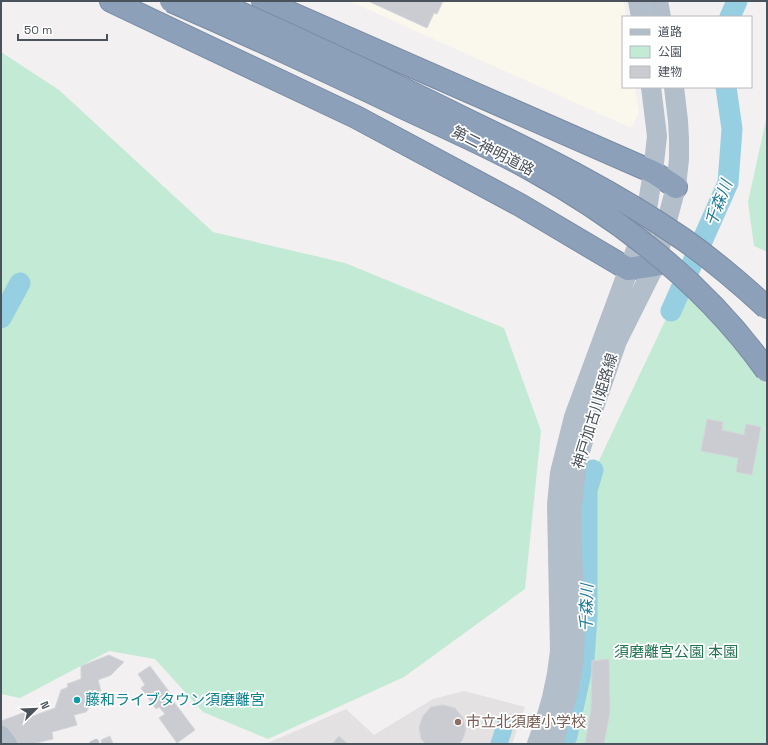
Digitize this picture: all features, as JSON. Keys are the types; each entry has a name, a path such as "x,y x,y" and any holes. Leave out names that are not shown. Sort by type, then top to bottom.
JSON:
{"highway":[{"path":"111,1 356,117 520,205 628,269 655,265"},
{"name":"第二神明道路","path":"171,1 317,67 463,136 528,168 567,190 636,237 663,258 713,306 737,332 767,371"},
{"name":"第二神明道路","path":"213,1 440,106 575,174 622,200 684,240 716,263 767,308"},
{"path":"263,1 653,172 676,187"}],"main road":[{"path":"638,1 640,16"},
{"path":"658,1 661,16"},
{"name":"神戸加古川姫路線","path":"537,744 551,703 559,668 560,650 557,505 560,472 574,417 644,228 657,136 651,88"},
{"name":"神戸加古川姫路線","path":"552,744 568,693 574,658 575,622 571,520 572,498 578,462 587,427 617,341 655,265 676,187 679,139 674,88"},
{"path":"1,736 7,744"}],"shaded area":[{"path":"349,1 624,1 626,16 622,16 622,88 635,88 639,112 633,126 629,127"},
{"name":"市立北須磨小学校","path":"464,691 525,707 512,744 266,744 346,709 374,735 433,699"}],"green space":[{"path":"1,52 59,90 213,232 345,263 504,328 541,431 525,589 404,677 268,739 203,712 155,659 109,651 20,698 1,694"},
{"path":"767,115 767,252 754,246 748,202"},
{"name":"須磨離宮公園 本園","path":"683,283 767,385 767,744 559,744 565,733 585,646 586,488"}],"water":[{"path":"500,714 516,719 508,744 490,744"}],"building":[{"path":"368,1 443,1 437,14 434,13 427,28"},
{"path":"707,419 723,422 722,430 744,435 746,424 761,427 752,475 736,472 738,458 701,451"},
{"name":"藤和ライブタウン須磨離宮","path":"109,655 124,662 111,675 98,680 101,691 86,712 74,715 77,725 52,732 53,739 32,744 15,744 1,728 1,721 31,710 33,716 55,708 61,690 68,687 67,684 81,679 81,666"},
{"path":"609,659 610,712 604,744 585,744 591,710 592,661"},
{"path":"150,666 173,697 169,700 171,703 174,702 195,730 177,743 159,718 165,714 159,707 156,709 141,688 145,685 138,674"},
{"path":"443,705 455,708 463,718 466,730 462,741 459,744 426,744 421,739 419,727 423,716 431,707"},
{"path":"110,736 113,744 102,744 101,740"},
{"path":"339,736 348,744 332,744"}],"waterway":[{"name":"千森川","path":"730,16 737,1"},
{"name":"千森川","path":"671,311 728,183 732,129 726,88"},
{"path":"1,318 20,283"},
{"name":"千森川","path":"563,744 567,736 584,658 587,617 587,490 593,470"}],"place":[{"name":"藤和ライブタウン須磨離宮","path":"77,700"},
{"name":"市立北須磨小学校","path":"458,722"}]}
